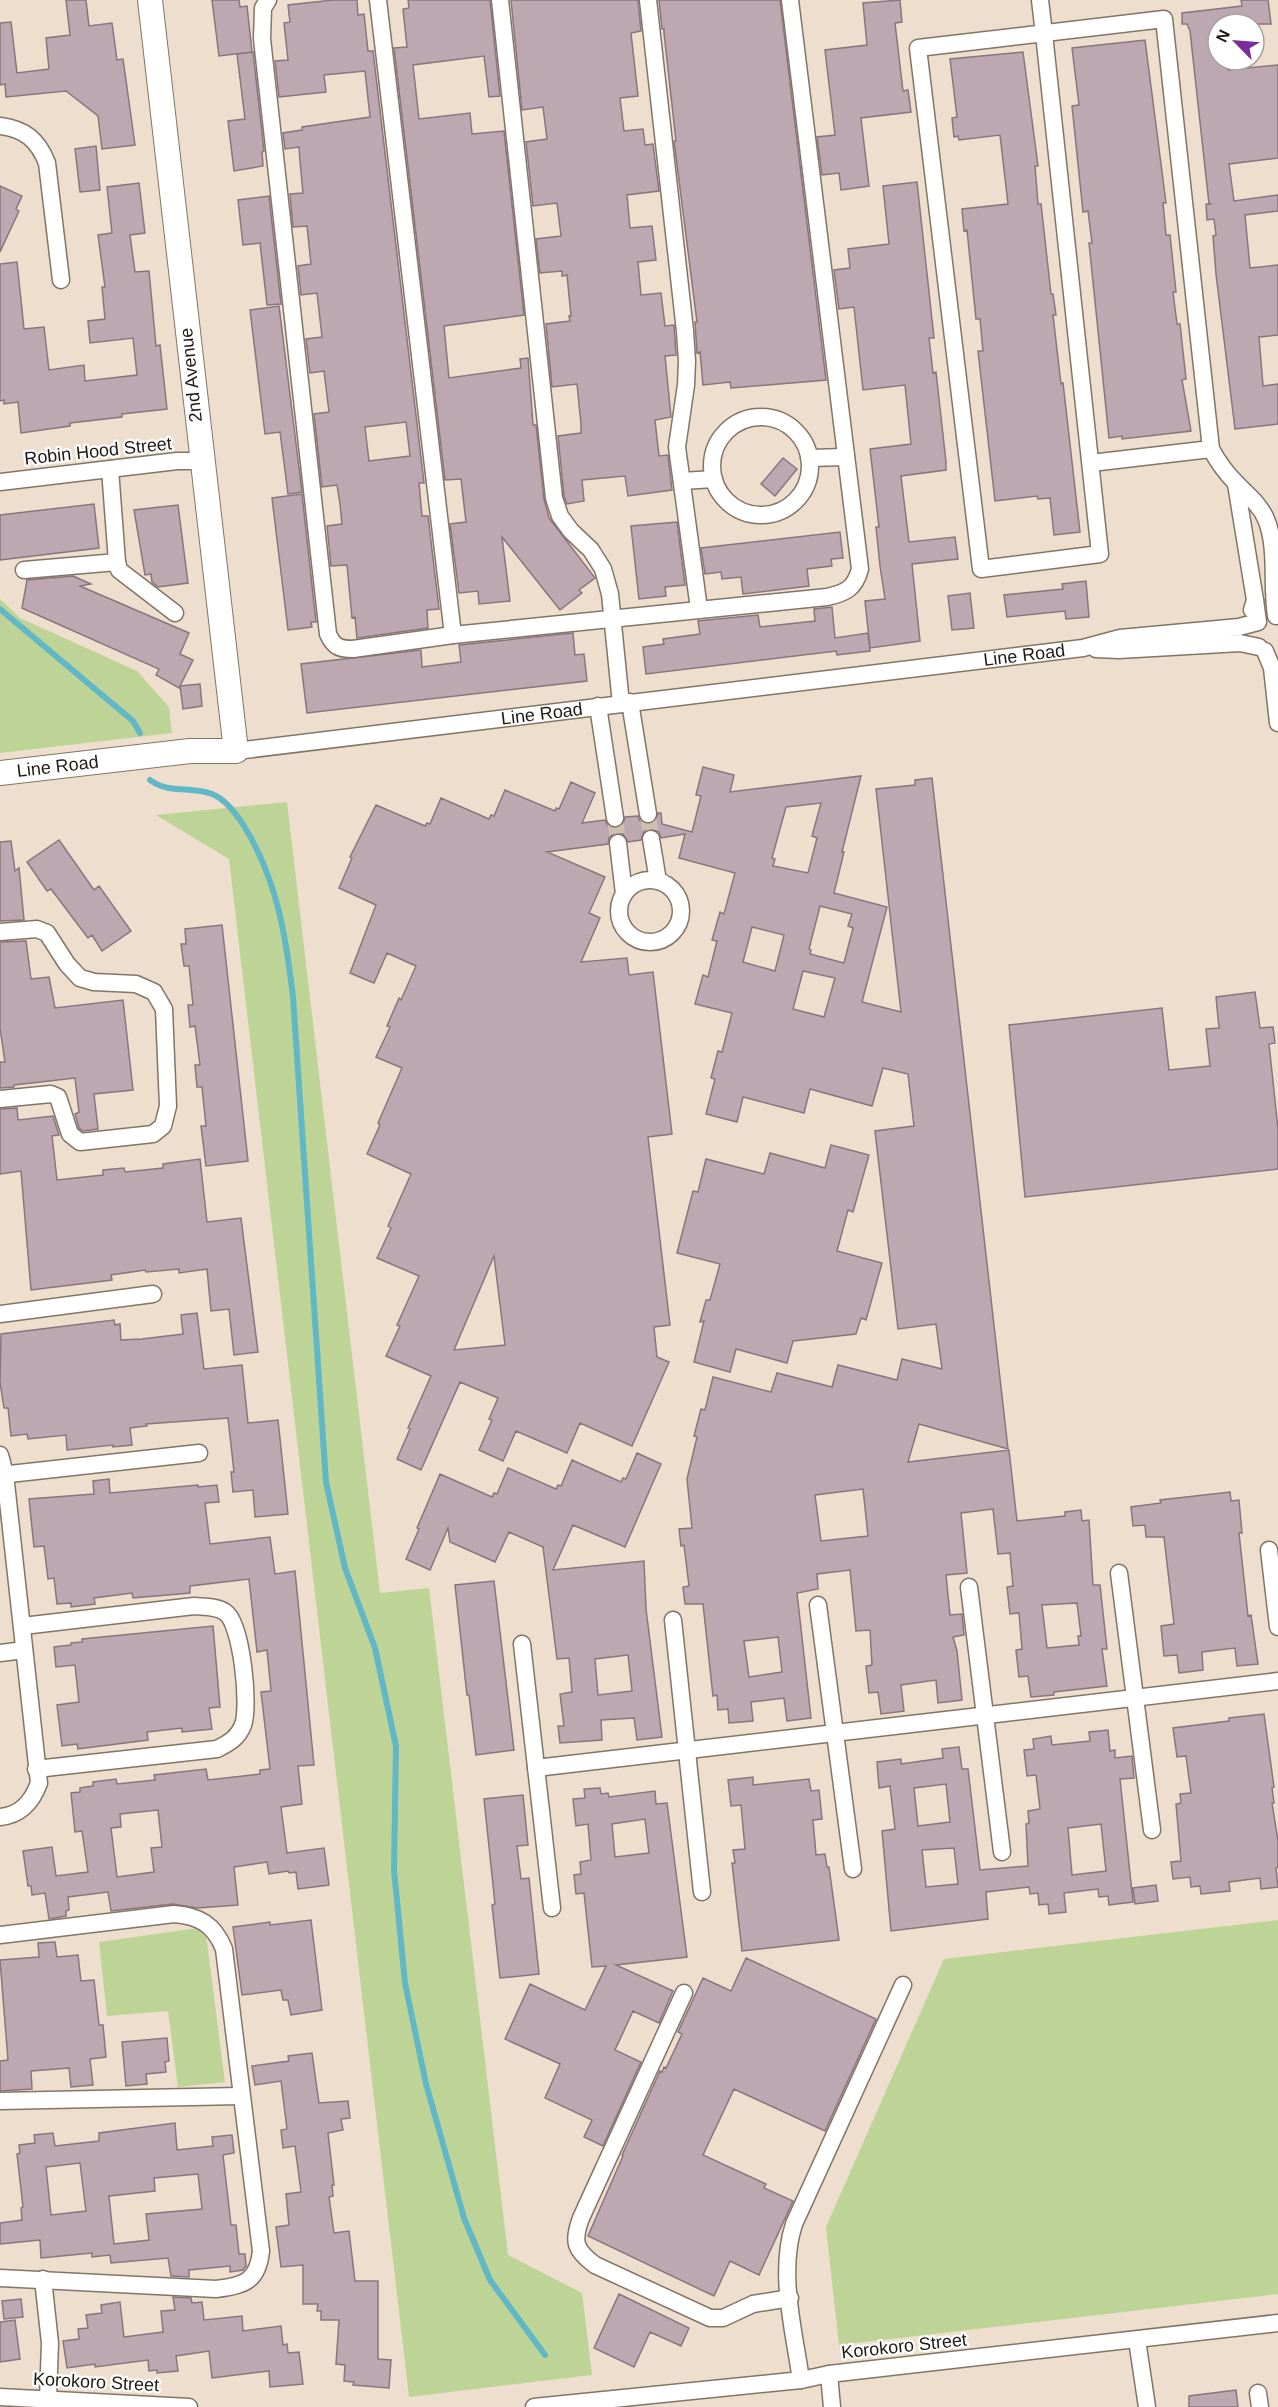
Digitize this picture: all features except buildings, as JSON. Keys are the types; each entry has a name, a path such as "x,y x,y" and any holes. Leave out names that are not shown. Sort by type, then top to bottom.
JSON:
{"street":[{"name":"2nd Avenue","path":"150,0 236,751"},
{"path":"268,0 263,8 262,39 328,634 333,644 340,649 453,635 827,597 843,594 851,588 860,569 790,0"},
{"path":"378,0 453,635"},
{"path":"500,0 554,498 560,516 571,531 591,550 603,569 610,594 611,619 625,703 648,814"},
{"path":"648,0 687,361 678,447 699,609"},
{"path":"1040,0 1044,34 1100,554 981,569 918,48 1044,34 1164,20 1211,449 1221,467 1256,501 1267,520 1272,545 1273,601 1277,617"},
{"path":"0,126 18,130 33,138 40,147 46,163 62,280"},
{"path":"764,417 780,420 793,429 803,442 809,458 809,474 799,495 781,510 766,514 751,514 735,508 724,498 714,479 712,469 714,452 721,437 732,426 747,419 764,417"},
{"path":"1090,463 1211,449"},
{"path":"809,458 846,457"},
{"name":"Robin Hood Street","path":"0,482 177,461 201,461"},
{"path":"110,469 119,570 176,613"},
{"path":"682,480 714,479"},
{"path":"1236,484 1258,622 1255,633 1267,650 1272,668 1278,723"},
{"path":"24,570 117,562"},
{"path":"1239,627 1247,620 1255,600"},
{"name":"Line Road","path":"0,773 190,751 236,751 1083,648 1120,638 1239,627 1269,617 1277,617"},
{"name":"Line Road","path":"1083,648 1119,650 1240,643 1267,650"},
{"path":"598,706 615,818"},
{"path":"651,839 658,881"},
{"path":"618,843 624,894"},
{"path":"658,881 669,886 675,894 681,912 674,931 660,941 647,943 637,940 626,932 619,915 620,904 624,894 632,886 640,882 658,881"},
{"path":"0,932 37,928 47,933 67,964 80,978 94,982 136,984 154,992 164,1009 168,1107 163,1126 153,1134 80,1142 70,1134 58,1097 51,1094 0,1099"},
{"path":"0,1314 153,1294"},
{"path":"3,1474 199,1453"},
{"path":"0,1455 23,1626 39,1783 33,1800 22,1810 0,1817"},
{"path":"1269,1550 1278,1628"},
{"path":"1119,1573 1152,1830"},
{"path":"969,1587 1002,1852"},
{"path":"818,1605 853,1869"},
{"path":"23,1626 194,1606 212,1607 227,1613 234,1623 239,1640 245,1707 244,1722 238,1736 230,1743 217,1749 36,1769"},
{"path":"672,1620 702,1892"},
{"path":"522,1644 552,1908"},
{"path":"0,1653 24,1650"},
{"path":"536,1768 1278,1681"},
{"path":"0,1935 158,1915 191,1916 205,1922 219,1936 224,1949 240,2096 261,2251 260,2265 248,2281 233,2287 216,2289 0,2277"},
{"path":"801,2380 790,2298 787,2245 794,2224 903,1985"},
{"path":"684,1993 581,2218 576,2231 576,2246 582,2256 595,2265 710,2318 723,2318 753,2304 790,2298"},
{"path":"0,2101 240,2096"},
{"path":"43,2279 50,2343 48,2399"},
{"name":"Korokoro Street","path":"535,2407 801,2380 829,2374 1278,2323"},
{"path":"1137,2340 1147,2407"},
{"path":"829,2374 832,2407"},
{"name":"Korokoro Street","path":"0,2397 189,2407"}],"green space":[{"path":"0,599 20,618 137,671 169,707 172,733 0,753"},
{"path":"287,802 380,1593 429,1588 508,2255 582,2293 592,2375 409,2397 229,859 156,815"},
{"path":"1278,1920 1278,2294 839,2345 826,2227 944,1959"},
{"path":"205,1927 225,2082 178,2087 168,2011 107,2016 99,1942"}],"waterway":[{"path":"0,609 133,721 140,733"},
{"path":"150,780 164,787 212,794 226,803 241,822 255,846 265,867 278,909 293,997 326,1482 345,1568 375,1648 396,1746 394,1870 405,1983 426,2084 464,2218 490,2280 545,2355"}],"tunnel":[{"path":"648,814 651,839"},
{"path":"615,818 618,843"}]}
